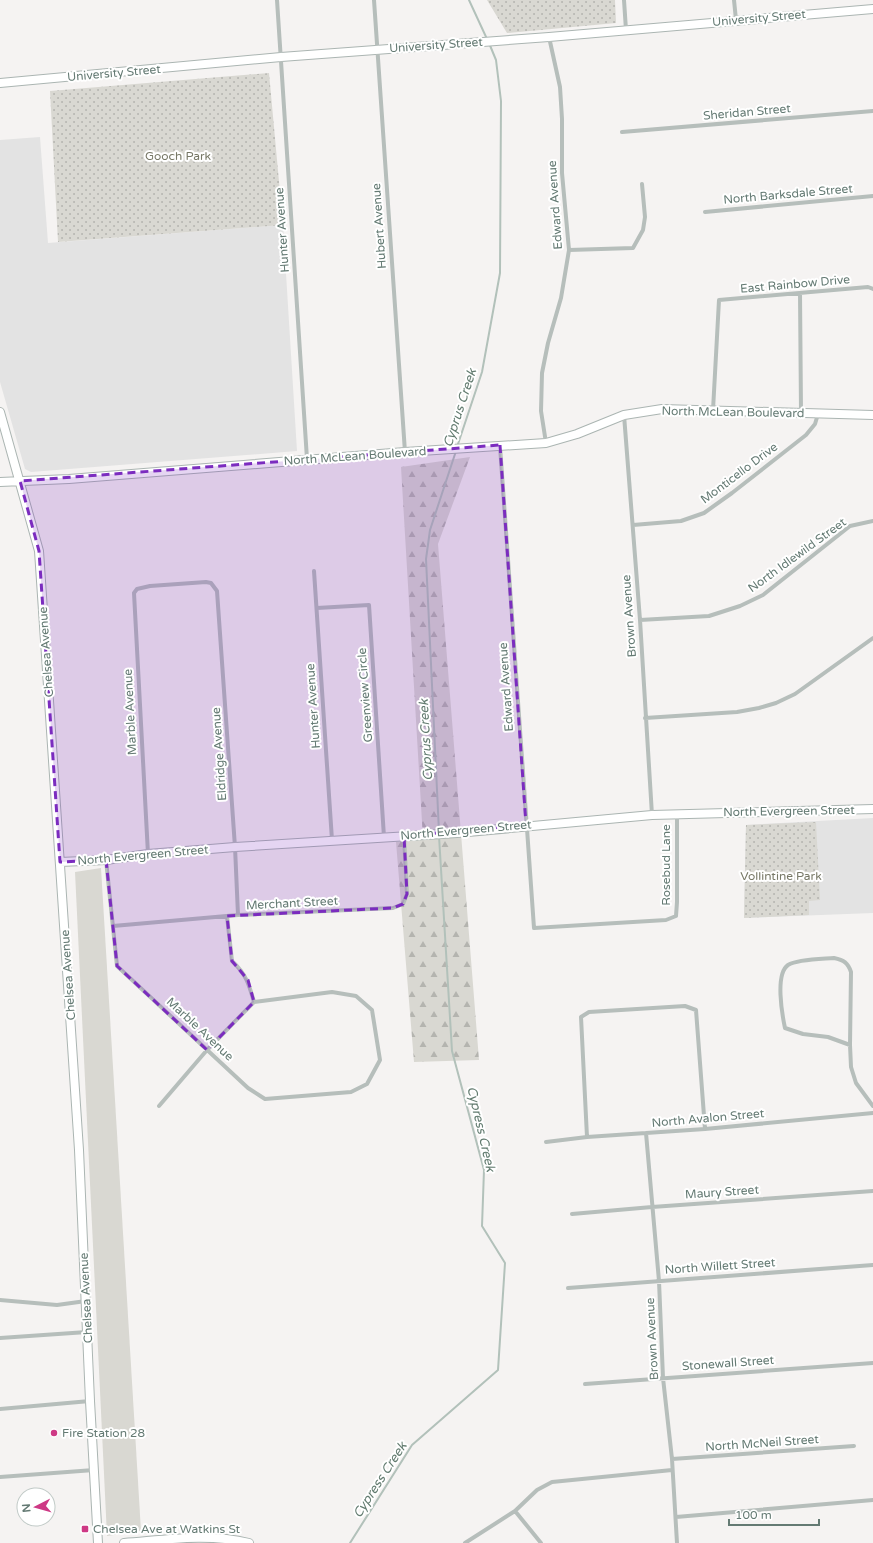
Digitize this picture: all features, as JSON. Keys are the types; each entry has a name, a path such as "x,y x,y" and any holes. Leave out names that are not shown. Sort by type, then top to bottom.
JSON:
{"main road":[{"name":"University Street","path":"0,83 873,9"},
{"name":"North McLean Boulevard","path":"0,482 68,479 477,446 546,443 577,434 624,415 662,410 801,412 818,414 873,415"},
{"name":"Chelsea Avenue","path":"0,412 39,551 79,1150 98,1543"},
{"name":"North Evergreen Street","path":"60,862 106,860 148,854 236,847 457,833 526,825 652,815 873,809"},
{"path":"124,1543 188,1538 240,1541 249,1543"}],"street":[{"name":"Hunter Avenue","path":"277,0 282,58 307,459"},
{"name":"Hubert Avenue","path":"374,0 404,452"},
{"path":"624,0 626,30"},
{"path":"734,0 736,20"},
{"name":"Edward Avenue","path":"546,443 542,411 542,373 548,343 561,298 569,250 562,173 562,119 560,87 549,37"},
{"name":"Sheridan Street","path":"622,132 873,111"},
{"path":"569,250 633,248 643,230 645,216 642,184"},
{"name":"North Barksdale Street","path":"705,212 873,196"},
{"name":"East Rainbow Drive","path":"713,410 719,300 868,287 873,289"},
{"path":"800,292 801,412"},
{"name":"Monticello Drive","path":"632,525 681,521 704,513 806,435 815,424 818,414"},
{"name":"Brown Avenue","path":"624,415 640,620 652,815"},
{"name":"Edward Avenue","path":"500,445 534,928"},
{"name":"North Idlewild Street","path":"640,620 709,616 740,606 763,595 850,526 873,521"},
{"name":"Hunter Avenue","path":"314,571 332,840"},
{"name":"Marble Avenue","path":"148,854 134,593 137,589 150,586 206,582 211,583 217,591"},
{"name":"Eldridge Avenue","path":"217,591 236,847 238,915"},
{"name":"Greenview Circle","path":"317,608 369,605 384,837"},
{"path":"645,718 738,712 776,703 795,694 873,638"},
{"name":"Rosebud Lane","path":"534,928 666,920 676,916 677,814"},
{"name":"Merchant Street","path":"113,926 238,915 393,908 403,904 407,894 404,836"},
{"name":"Marble Avenue","path":"106,860 118,966 248,1088 265,1099 351,1092 367,1084 380,1060 372,1010 356,996 332,992 254,1002"},
{"path":"159,1106 207,1050 254,1002 248,980 232,961 227,916"},
{"path":"850,1045 828,1037 803,1034 785,1028 781,1011 782,975 784,969 788,965 796,962 834,958 842,959 848,964 852,980 850,1045 851,1068 856,1083 873,1106"},
{"path":"587,1137 581,1017 589,1012 685,1006 696,1010 705,1129"},
{"name":"North Avalon Street","path":"546,1142 587,1137 705,1129 873,1113"},
{"name":"Brown Avenue","path":"646,1133 659,1281 663,1378 672,1459 677,1543"},
{"name":"Maury Street","path":"572,1214 873,1191"},
{"name":"North Willett Street","path":"568,1288 873,1265"},
{"path":"0,1300 57,1305 86,1301"},
{"path":"0,1338 88,1332"},
{"name":"Stonewall Street","path":"585,1384 873,1363"},
{"path":"0,1409 90,1401"},
{"name":"North McNeil Street","path":"672,1459 854,1446"},
{"path":"0,1477 95,1470"},
{"path":"465,1543 514,1511 537,1490 552,1482 672,1470"},
{"path":"676,1516 873,1500"},
{"path":"514,1511 541,1543"}],"highlighted area":[{"path":"500,445 526,825 404,836 407,894 403,904 393,908 227,916 232,961 248,980 254,1002 207,1050 117,966 106,860 60,862 39,551 20,481"}],"shaded area":[{"path":"40,137 48,243 283,225 297,451 31,472 25,469 0,382 0,140"},
{"path":"873,818 873,913 744,918 746,825"}],"green space":[{"path":"487,0 615,0 616,23 507,33"},
{"name":"Gooch Park","path":"269,73 283,225 58,242 50,91"},
{"path":"470,457 438,544 479,1060 414,1062 396,842 423,839 401,467"},
{"name":"Vollintine Park","path":"816,822 820,900 809,901 809,915 744,918 746,825"},
{"path":"101,868 141,1531 107,1536 75,872"}],"waterway":[{"name":"Cyprus Creek","path":"469,0 487,39"},
{"name":"Cyprus Creek","path":"457,447 482,372 500,273 501,101 496,60 489,43"},
{"name":"Cyprus Creek","path":"439,832 426,559 430,530 456,451"},
{"name":"Cypress Creek","path":"350,1543 412,1445 498,1370 505,1263 482,1226 484,1170 452,1051 439,836"}],"place":[{"name":"Fire Station 28","path":"54,1433"},
{"name":"Chelsea Ave at Watkins St","path":"85,1529"}]}
